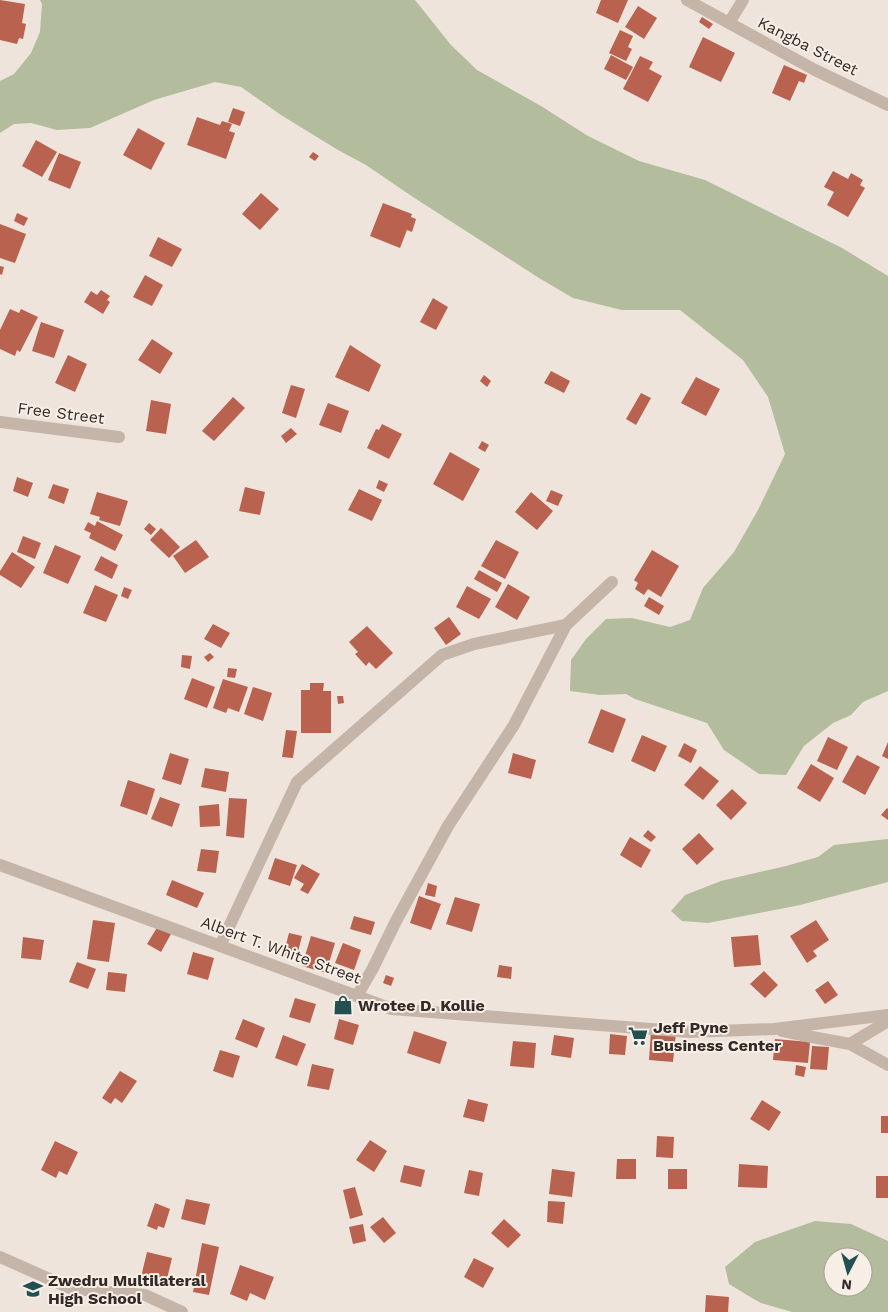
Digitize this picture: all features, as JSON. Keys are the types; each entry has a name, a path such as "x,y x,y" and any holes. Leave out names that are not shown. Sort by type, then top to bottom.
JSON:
{"street":[{"name":"Kangba Street","path":"687,0 815,70 888,105"},
{"path":"729,24 743,0"},
{"name":"Free Street","path":"0,422 119,437"},
{"path":"357,996 448,826 514,725 566,625 612,582"},
{"path":"220,946 297,782 442,655 474,644 566,625"},
{"name":"Albert T. White Street","path":"0,865 392,1009 690,1032 774,1029 888,1015"},
{"path":"850,1044 888,1021"},
{"path":"774,1029 801,1036 850,1044 888,1065"},
{"path":"0,1257 72,1288 145,1295 182,1312"}],"green space":[{"path":"40,0 415,0 451,45 477,70 541,106 588,136 639,161 705,180 842,248 888,276 888,691 863,702 851,715 833,723 804,746 786,775 759,774 724,750 707,723 635,699 626,694 600,695 570,691 571,660 586,639 606,619 632,618 670,627 690,620 703,588 734,552 758,510 785,454 768,397 743,360 680,310 622,310 573,298 539,278 366,165 281,115 241,87 215,82 154,100 90,128 57,130 31,123 14,124 0,133 0,81 14,74 31,53 40,32 42,4"},
{"path":"888,839 888,882 800,905 708,923 682,921 671,911 685,895 721,881 818,857 834,845"},
{"path":"815,1221 851,1224 888,1241 888,1312 792,1312 761,1303 729,1284 725,1267 755,1242"}],"building":[{"path":"0,0 25,4 22,23 26,24 23,39 19,38 17,44 0,40"},
{"path":"601,0 628,0 618,23 596,13"},
{"path":"638,6 657,18 644,39 625,27"},
{"path":"702,17 713,24 709,29 699,22"},
{"path":"620,30 633,36 628,47 632,49 626,61 609,53"},
{"path":"703,37 735,53 721,82 689,67"},
{"path":"611,55 633,67 626,80 604,69"},
{"path":"640,56 653,62 649,69 662,76 648,102 623,89"},
{"path":"784,65 807,75 804,83 799,81 790,101 772,93"},
{"path":"233,108 245,112 240,126 228,122"},
{"path":"197,117 220,125 222,121 232,124 229,131 235,133 226,159 187,145"},
{"path":"138,128 165,143 151,170 123,155"},
{"path":"36,140 57,152 42,177 22,166"},
{"path":"313,152 319,156 315,161 309,157"},
{"path":"59,153 81,162 70,189 48,180"},
{"path":"833,171 848,179 851,173 863,180 860,185 865,188 848,217 827,205 834,192 824,187"},
{"path":"261,193 279,209 260,230 242,214"},
{"path":"383,203 412,214 411,217 416,219 412,232 407,230 400,248 370,236"},
{"path":"17,213 28,218 24,226 14,221"},
{"path":"0,224 26,234 15,263 0,258"},
{"path":"158,237 182,249 172,267 149,256"},
{"path":"0,266 4,267 2,275 0,274"},
{"path":"145,275 163,285 152,306 133,297"},
{"path":"101,290 110,296 107,300 110,302 103,314 84,302 91,291 97,295"},
{"path":"433,298 448,307 436,330 420,322"},
{"path":"10,309 19,313 21,309 38,317 20,352 17,350 15,356 0,349 0,330"},
{"path":"41,322 64,330 54,358 32,351"},
{"path":"152,339 173,353 160,374 138,360"},
{"path":"350,345 381,365 369,392 335,377"},
{"path":"68,355 87,364 75,392 55,383"},
{"path":"551,371 570,381 564,393 544,383"},
{"path":"484,375 491,381 487,387 480,381"},
{"path":"696,377 720,389 706,416 681,403"},
{"path":"291,385 305,389 296,418 282,413"},
{"path":"641,393 651,398 636,425 626,419"},
{"path":"233,397 245,408 214,441 202,431"},
{"path":"151,400 171,404 166,434 146,431"},
{"path":"328,403 349,411 341,433 319,425"},
{"path":"382,424 402,434 389,459 367,448 376,429 379,430"},
{"path":"291,428 297,434 286,443 281,436"},
{"path":"482,441 489,445 485,452 478,448"},
{"path":"450,452 480,469 463,501 433,484"},
{"path":"17,477 33,483 28,497 13,491"},
{"path":"379,480 388,484 384,492 376,488"},
{"path":"53,484 69,489 64,504 48,498"},
{"path":"245,487 265,492 260,515 239,511"},
{"path":"359,489 382,500 372,521 348,510"},
{"path":"551,490 563,495 558,506 546,501"},
{"path":"97,492 128,501 120,526 99,520 100,517 90,514"},
{"path":"531,492 553,511 537,530 515,512"},
{"path":"97,521 123,535 115,551 89,538 91,533 84,530 88,522 95,526"},
{"path":"149,523 156,529 151,535 144,529"},
{"path":"161,528 180,547 169,558 150,540"},
{"path":"23,536 41,543 35,559 17,552"},
{"path":"196,540 209,557 185,573 173,556"},
{"path":"496,540 519,552 505,579 481,566"},
{"path":"55,545 81,556 68,584 43,573"},
{"path":"652,550 679,566 661,597 648,589 644,595 635,589 638,583 634,580"},
{"path":"12,552 35,567 21,588 0,575 0,571"},
{"path":"101,556 118,565 112,579 94,570"},
{"path":"479,570 502,583 497,592 474,579"},
{"path":"508,584 530,597 517,620 495,607"},
{"path":"95,585 118,595 106,622 83,613"},
{"path":"467,586 491,599 479,619 456,607"},
{"path":"124,587 132,590 128,599 121,596"},
{"path":"649,597 664,606 659,615 644,606"},
{"path":"449,617 461,634 446,645 434,628"},
{"path":"213,624 230,633 221,648 204,639"},
{"path":"367,626 393,653 376,669 369,662 366,666 355,654 358,652 349,642"},
{"path":"210,653 214,657 208,662 204,657"},
{"path":"182,655 192,656 190,669 181,667"},
{"path":"228,668 237,669 235,678 227,677"},
{"path":"192,678 215,687 207,708 184,699"},
{"path":"223,679 248,687 239,712 228,708 226,713 213,708"},
{"path":"310,683 324,683 323,691 331,691 331,733 301,733 301,690 310,690"},
{"path":"253,687 272,693 263,721 244,714"},
{"path":"337,696 343,696 344,703 338,704"},
{"path":"601,709 626,719 613,753 588,743"},
{"path":"286,730 297,731 293,758 282,757"},
{"path":"642,735 667,746 655,772 631,761"},
{"path":"828,737 848,747 837,770 817,761"},
{"path":"888,742 888,759 882,756"},
{"path":"684,743 697,750 691,763 678,756"},
{"path":"170,753 189,759 181,785 162,779"},
{"path":"513,753 536,760 531,779 508,773"},
{"path":"857,755 880,767 865,795 842,782"},
{"path":"811,764 834,778 820,802 797,788"},
{"path":"700,766 719,781 703,800 684,785"},
{"path":"205,768 229,772 226,792 201,787"},
{"path":"128,780 155,789 147,815 120,806"},
{"path":"732,789 747,803 731,820 716,805"},
{"path":"160,797 180,804 172,827 151,819"},
{"path":"229,798 247,799 244,838 226,836"},
{"path":"219,804 220,826 200,827 199,806"},
{"path":"888,809 888,820 881,815"},
{"path":"648,830 656,837 651,842 643,836"},
{"path":"699,833 714,849 697,865 682,849"},
{"path":"630,837 651,850 641,868 620,855"},
{"path":"201,849 219,851 216,873 197,871"},
{"path":"275,858 297,865 290,886 268,879"},
{"path":"302,864 320,874 308,894 300,890 304,884 294,878"},
{"path":"172,880 204,893 197,908 166,895"},
{"path":"428,883 437,886 435,897 425,895"},
{"path":"419,896 441,904 431,930 410,923"},
{"path":"455,897 480,904 472,932 446,924"},
{"path":"354,916 375,922 371,935 350,929"},
{"path":"93,920 115,923 109,962 87,959"},
{"path":"816,920 829,940 813,951 817,956 807,963 790,936"},
{"path":"158,926 171,934 161,952 147,944"},
{"path":"289,933 302,936 296,960 283,956"},
{"path":"758,935 761,965 734,967 731,937"},
{"path":"311,936 335,943 326,973 302,966"},
{"path":"23,937 44,940 41,960 21,958"},
{"path":"343,943 361,950 354,970 335,963"},
{"path":"193,952 214,958 208,980 187,974"},
{"path":"77,962 96,969 88,989 69,982"},
{"path":"499,965 512,967 511,979 497,977"},
{"path":"764,971 778,985 765,998 750,984"},
{"path":"108,972 127,974 125,992 106,990"},
{"path":"386,975 394,978 391,986 383,983"},
{"path":"828,981 838,995 825,1004 815,990"},
{"path":"295,998 316,1004 310,1023 289,1017"},
{"path":"243,1019 265,1028 257,1048 235,1039"},
{"path":"339,1019 359,1025 353,1045 334,1039"},
{"path":"414,1031 447,1042 440,1064 407,1053"},
{"path":"651,1031 676,1033 673,1062 649,1060"},
{"path":"634,1032 642,1032 642,1041 633,1041"},
{"path":"610,1034 627,1036 625,1055 609,1054"},
{"path":"283,1035 306,1044 297,1066 275,1058"},
{"path":"554,1035 574,1038 571,1058 551,1055"},
{"path":"775,1039 810,1042 808,1063 773,1060"},
{"path":"513,1041 536,1043 534,1068 510,1066"},
{"path":"812,1046 829,1047 827,1070 810,1069"},
{"path":"220,1050 240,1056 233,1078 213,1071"},
{"path":"312,1064 334,1069 329,1090 307,1086"},
{"path":"796,1065 806,1067 804,1077 795,1075"},
{"path":"120,1071 137,1081 122,1103 115,1098 111,1104 102,1098"},
{"path":"468,1099 488,1104 484,1122 463,1117"},
{"path":"762,1100 781,1112 769,1131 750,1119"},
{"path":"881,1116 888,1116 888,1133 881,1133"},
{"path":"657,1136 674,1137 673,1158 656,1157"},
{"path":"370,1140 387,1151 374,1172 356,1160"},
{"path":"55,1141 78,1152 67,1175 59,1171 56,1178 41,1170"},
{"path":"617,1159 636,1159 636,1179 616,1179"},
{"path":"739,1164 768,1166 767,1188 738,1187"},
{"path":"404,1165 425,1170 421,1187 400,1182"},
{"path":"552,1169 575,1172 572,1197 549,1194"},
{"path":"668,1169 687,1169 687,1189 668,1189"},
{"path":"469,1170 483,1173 479,1196 464,1193"},
{"path":"876,1176 888,1176 888,1198 876,1198"},
{"path":"355,1187 363,1215 350,1219 343,1190"},
{"path":"186,1199 210,1204 205,1225 181,1219"},
{"path":"548,1201 565,1202 563,1224 547,1222"},
{"path":"155,1203 170,1209 164,1228 158,1226 157,1230 147,1226"},
{"path":"383,1217 396,1233 384,1243 370,1227"},
{"path":"504,1219 521,1235 508,1248 491,1233"},
{"path":"363,1224 366,1241 353,1244 349,1227"},
{"path":"202,1243 219,1247 209,1295 193,1292"},
{"path":"147,1252 172,1258 166,1283 141,1277"},
{"path":"474,1258 494,1268 483,1288 464,1277"},
{"path":"240,1265 274,1277 265,1300 250,1293 247,1301 230,1294"},
{"path":"706,1295 729,1297 728,1312 705,1312"}],"place":[{"name":"Wrotee D. Kollie","path":"343,1005"},
{"name":"Jeff Pyne Business Center","path":"638,1036"},
{"name":"Zwedru Multilateral High School","path":"33,1289"}]}
